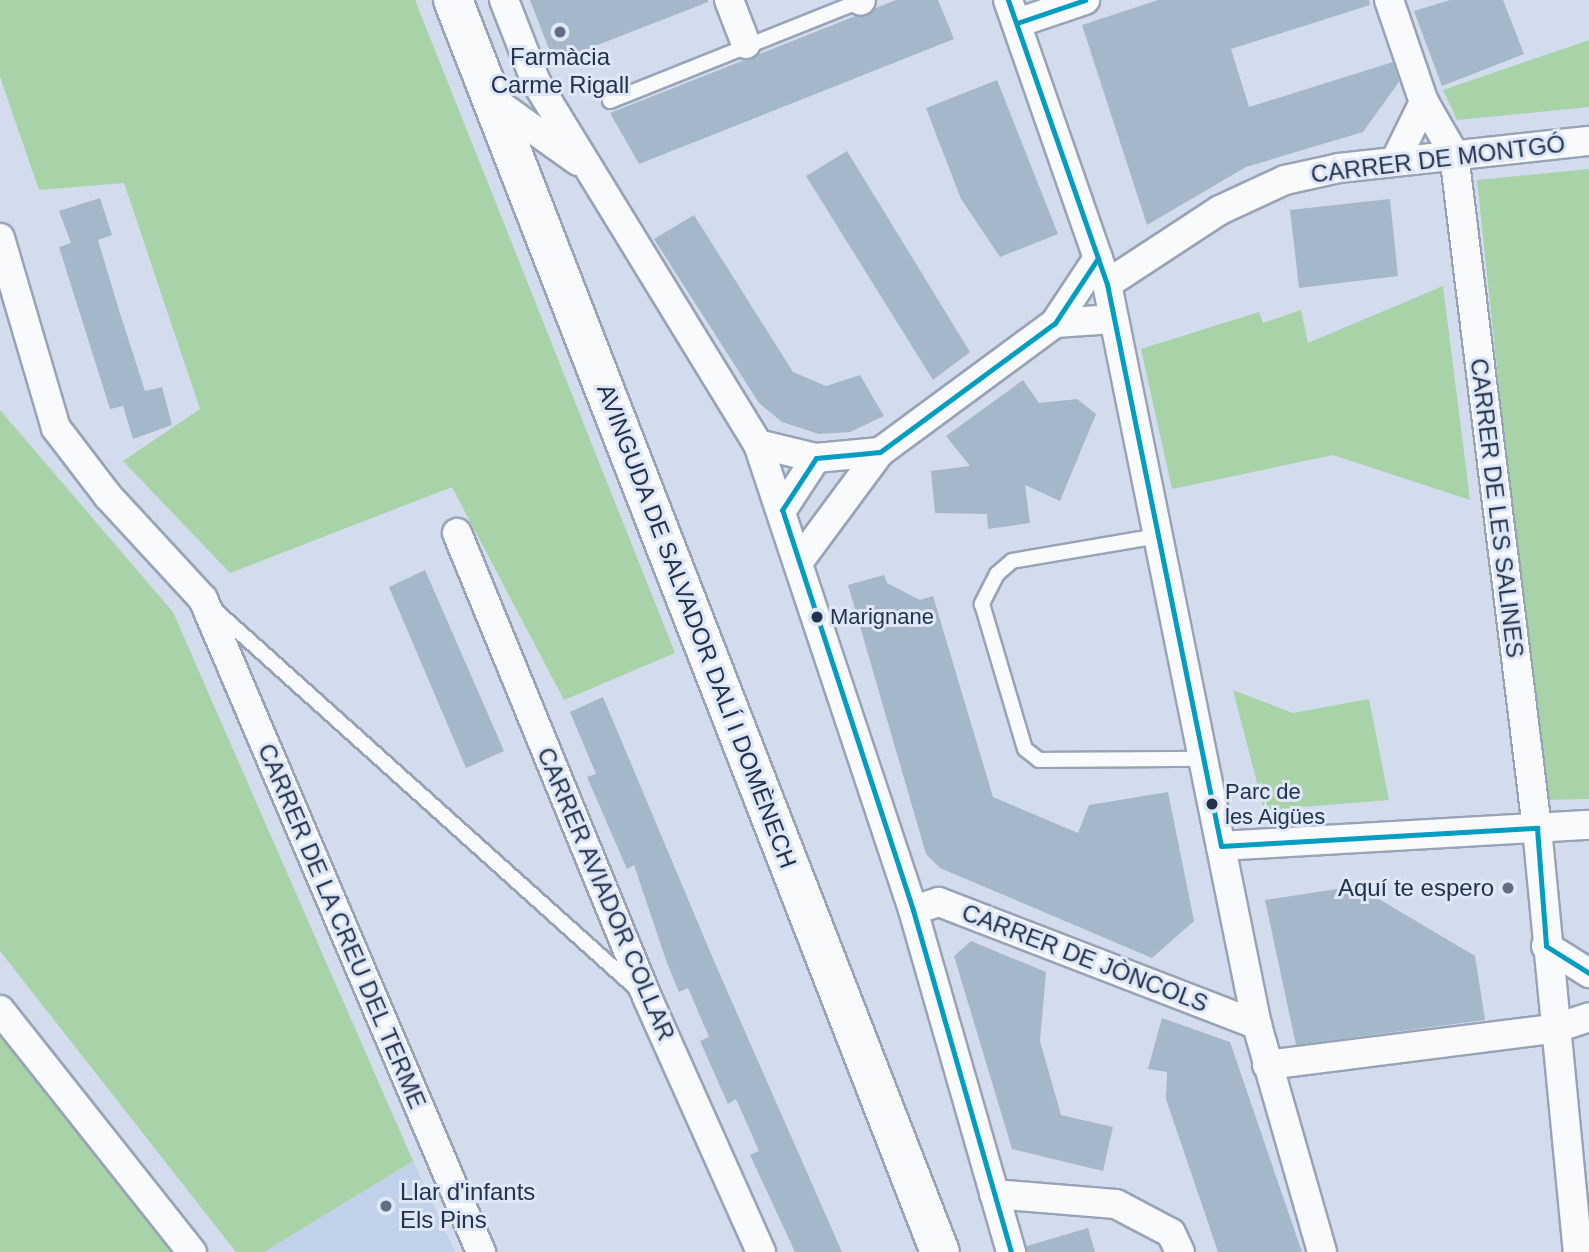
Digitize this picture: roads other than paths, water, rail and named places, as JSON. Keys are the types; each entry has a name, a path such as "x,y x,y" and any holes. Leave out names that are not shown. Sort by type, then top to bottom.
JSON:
{"main road":[{"name":"AVINGUDA DE SALVADOR DALÍ I DOMÈNECH","path":"453,0 940,1252"}],"street":[{"path":"504,0 536,82 758,444 800,560 912,910 1011,1252"},
{"path":"729,0 746,44"},
{"path":"1085,0 1013,11 1103,271 1256,1025 1322,1252"},
{"name":"CARRER DE LES SALINES","path":"1389,0 1424,102 1454,154 1537,828 1553,1029 1578,1252"},
{"path":"491,99 586,166"},
{"path":"1395,161 1424,102"},
{"name":"CARRER DE MONTGÓ","path":"800,560 880,452 1055,323 1103,271 1253,192 1339,167 1589,141"},
{"name":"CARRER DE LA CREU DEL TERME","path":"0,238 56,428 108,496 203,599 481,1252"},
{"path":"1055,323 1114,319"},
{"path":"758,444 816,458 880,452"},
{"path":"782,510 816,458"},
{"name":"CARRER AVIADOR COLLAR","path":"457,534 647,997 761,1252"},
{"path":"1221,846 1589,825"},
{"name":"CARRER DE JÒNCOLS","path":"912,910 939,902 1256,1025"},
{"path":"1546,946 1589,974"},
{"path":"0,1010 192,1252"},
{"path":"1267,1065 1553,1029 1589,1017"},
{"path":"994,1194 1116,1204 1171,1233 1180,1252"}],"lane":[{"path":"610,101 746,44 861,0"},
{"path":"1158,536 1012,561 997,574 982,604 1025,749 1040,760 1201,759"},
{"path":"203,599 647,997"}],"place":[{"name":"Farmàcia Carme Rigall","path":"560,32"},
{"name":"Marignane","path":"817,617"},
{"name":"Parc de les Aigües","path":"1212,804"},
{"name":"Aquí te espero","path":"1508,888"},
{"name":"Llar d'infants Els Pins","path":"386,1206"}]}
